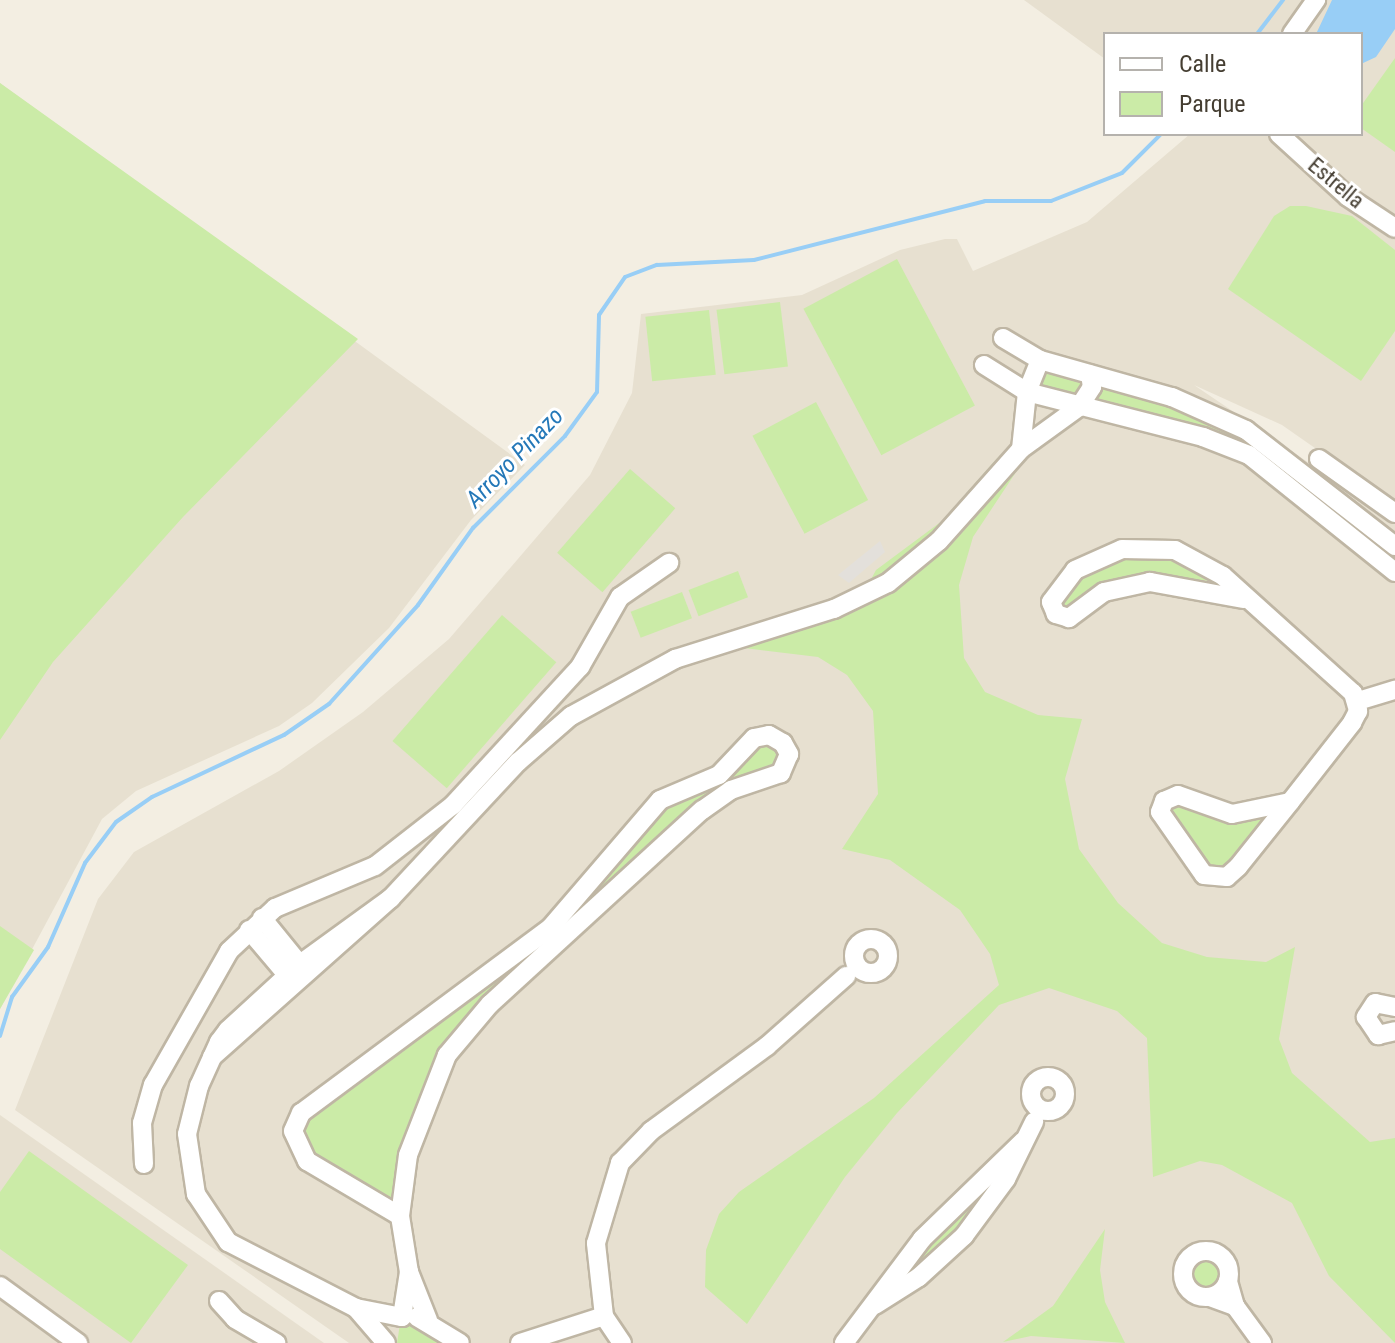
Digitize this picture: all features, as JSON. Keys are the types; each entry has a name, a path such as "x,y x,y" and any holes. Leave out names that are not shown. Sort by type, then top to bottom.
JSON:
{"street":[{"path":"1293,32 1316,0"},
{"name":"Estrella","path":"1281,136 1348,197 1395,228"},
{"path":"1003,338 1040,360 1172,397 1246,430 1395,546"},
{"path":"1021,449 1027,392 1040,360"},
{"path":"984,365 1027,392 1203,437 1249,455 1395,572"},
{"path":"460,1343 428,1320 356,1308 241,1251 204,1210 191,1180 187,1134 212,1057 228,1030 391,898 518,762 571,716 675,659 834,609 888,583 939,541 1021,449 1079,407 1092,387 1090,374"},
{"path":"1319,459 1395,513"},
{"path":"1243,599 1150,582 1104,592 1069,618 1056,614 1051,602 1064,579 1089,561 1122,549 1158,546 1206,563 1358,701"},
{"path":"144,1164 142,1123 153,1085 213,972 256,924 287,900 375,866 444,812 580,667 610,608 669,563"},
{"path":"1358,701 1395,690"},
{"path":"1290,802 1232,814 1178,795 1164,801 1160,812 1199,870 1215,881 1238,867 1290,802 1352,723 1358,701"},
{"path":"400,1216 307,1161 295,1141 296,1122 311,1104 555,935 719,796 781,773 789,754 783,743 769,735 754,738 719,775 660,800 555,935 447,1055 414,1130 400,1216 409,1272 428,1320"},
{"path":"256,924 297,974"},
{"path":"622,1343 604,1316 596,1243 620,1163 651,1131 767,1046 859,965"},
{"path":"1392,1003 1371,1007 1366,1023 1378,1035 1395,1031"},
{"path":"869,1309 919,1277 964,1236 1006,1179 1042,1107"},
{"path":"844,1343 922,1239 1023,1141"},
{"path":"1235,1306 1194,1295 1184,1283 1184,1267 1193,1255 1208,1251 1222,1258 1235,1306 1262,1343"},
{"path":"387,1343 390,1331 402,1317 409,1272"},
{"path":"1210,1297 1228,1281"},
{"path":"0,1286 78,1343"},
{"path":"219,1301 235,1319 276,1343"},
{"path":"356,1308 387,1343"},
{"path":"520,1343 604,1316"}],"shaded area":[{"path":"1024,0 1395,0 1395,504 1282,425 1194,385 1395,521 1395,1343 349,1343 15,1110 98,899 134,852 279,771 363,712 449,639 590,475 632,393 641,314 802,295 900,250 945,239 957,239 973,271 1087,222 1188,136 1363,136 1363,32 1103,32 1103,58"},
{"path":"0,83 525,465 471,520 389,628 312,703 279,726 136,791 102,819 0,1009"},
{"path":"880,541 885,552 849,583 838,575"},
{"path":"0,1115 324,1343 0,1343"}],"green space":[{"path":"1395,58 1395,152 1363,129 1363,103"},
{"path":"0,83 358,339 183,517 53,662 0,740"},
{"path":"1290,206 1306,206 1352,216 1395,250 1395,331 1361,381 1228,289 1274,216"},
{"path":"897,259 975,406 881,455 803,309"},
{"path":"780,302 788,367 724,374 716,310"},
{"path":"709,310 716,375 652,381 645,317"},
{"path":"1044,370 1083,381 1079,397 1040,385"},
{"path":"1101,383 1238,433 1296,471 1395,553 1395,561 1265,453 1179,421 1100,405 1093,402"},
{"path":"816,402 868,500 805,534 752,436"},
{"path":"1000,455 933,538 868,585 876,570 942,521"},
{"path":"1026,457 973,537 959,585 964,658 985,692 1038,715 1082,719 1065,779 1079,849 1118,903 1162,943 1207,957 1266,962 1295,947 1279,1039 1292,1073 1370,1142 1395,1138 1395,1343 1329,1276 1292,1203 1222,1165 1200,1161 1153,1177 1147,1038 1117,1011 1049,988 999,1005 897,1113 845,1177 747,1324 705,1287 706,1250 719,1214 739,1192 874,1098 999,985 990,954 960,910 890,860 842,849 878,794 873,711 847,675 818,657 736,647 938,553"},
{"path":"630,469 675,508 602,592 557,553"},
{"path":"1168,553 1216,581 1169,579 1063,613 1060,593 1121,554"},
{"path":"738,571 748,597 699,616 689,590"},
{"path":"682,592 692,618 641,638 631,612"},
{"path":"502,615 556,662 447,788 392,741"},
{"path":"754,744 778,744 781,766 726,785 561,928 657,808"},
{"path":"1174,802 1270,814 1235,865 1216,875 1167,806"},
{"path":"0,926 34,950 0,1009"},
{"path":"551,936 473,1015 395,1204 303,1147 301,1123"},
{"path":"29,1151 188,1265 131,1343 0,1249 0,1192"},
{"path":"988,1178 993,1194 930,1263 892,1286"},
{"path":"1105,1229 1100,1270 1105,1302 1125,1343 1031,1336 1003,1342 1053,1306"},
{"path":"1206,1256 1218,1261 1223,1273 1218,1285 1206,1290 1194,1285 1189,1273 1194,1261"},
{"path":"414,1319 456,1343 397,1343 400,1324"}],"water":[{"path":"1332,0 1395,0 1395,29 1376,57 1363,63 1363,32 1317,32"}],"waterway":[{"name":"Arroyo Pinazo","path":"1259,32 1283,0"},
{"name":"Arroyo Pinazo","path":"0,1036 12,997 48,947 85,863 116,822 152,797 284,735 329,704 418,605 473,528 565,436 597,392 599,315 625,277 657,265 754,260 985,201 1051,201 1122,173 1159,136"}]}
